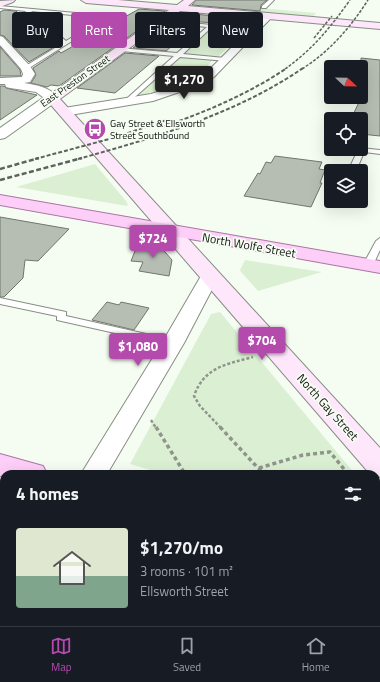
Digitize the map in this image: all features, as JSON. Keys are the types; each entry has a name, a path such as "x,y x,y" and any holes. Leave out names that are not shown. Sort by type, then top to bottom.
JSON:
{"main road":[{"path":"0,6 10,0"},
{"path":"86,0 182,4 266,12 380,26"},
{"path":"190,0 266,12 380,17"},
{"name":"East Preston Street","path":"172,12 190,0"},
{"name":"East Preston Street","path":"52,98 135,39"},
{"name":"North Gay Street","path":"52,98 173,231 210,276 380,466"},
{"name":"North Wolfe Street","path":"0,200 374,266"},
{"path":"0,465 18,470"}],"street":[{"path":"263,17 266,12"},
{"path":"0,39 26,68 29,74 26,80 0,82"},
{"path":"64,112 125,103 153,97 196,83 210,75 237,48"},
{"path":"0,82 39,89 52,98"},
{"name":"East Preston Street","path":"0,135 52,98"},
{"path":"96,470 173,342 210,276"}],"lane":[{"path":"266,12 272,0"},
{"path":"0,6 108,17 26,68"},
{"path":"26,9 66,43"},
{"path":"125,103 208,29"},
{"path":"121,49 225,60"},
{"path":"355,164 361,150 380,152"},
{"path":"374,266 380,241"},
{"path":"0,301 62,314 61,318 173,342"}],"path":[{"path":"256,357 222,366 206,374 196,385 194,396 200,406 258,468 262,470"},
{"path":"149,416 183,470"},
{"path":"258,468 303,455 330,452 345,470"}],"green space":[{"path":"203,3 316,13 312,18 263,14 263,12 242,12 195,8"},
{"path":"208,32 208,48 227,48 217,58 182,55 190,48 200,48 200,39"},
{"path":"179,57 213,60 198,76 194,78 153,93 136,96"},
{"path":"95,164 126,201 127,206 16,187"},
{"path":"245,260 322,272 258,291 240,270"},
{"path":"220,312 352,470 150,470 130,464 211,314"}],"building":[{"path":"196,0 267,0 261,5 260,11 192,5"},
{"path":"139,9 165,11 135,12 135,32 127,38 127,16"},
{"path":"4,10 17,12 12,12 12,44 4,36 0,35 0,12"},
{"path":"200,15 208,15 208,22 200,22"},
{"path":"135,46 135,48 170,48 166,51 133,48"},
{"path":"0,47 20,70 21,76 0,76"},
{"path":"71,47 113,48 59,86 51,85 47,87 31,83 36,75 33,68 59,51 61,53"},
{"path":"16,48 52,48 29,62"},
{"path":"125,53 159,56 115,93 77,88"},
{"path":"361,58 380,60 380,136 368,135 368,112 354,112 358,104 368,104 368,60 361,60"},
{"path":"0,86 4,86 6,88 37,95 0,120"},
{"path":"275,156 322,162 319,169 324,170 320,183 322,183 311,207 244,196 258,173 260,174 266,162 271,163"},
{"path":"0,217 69,229 38,261 25,260 23,278 4,297 0,297"},
{"path":"139,241 159,245 172,260 169,276 139,271 143,262 131,261"},
{"path":"107,302 119,305 121,302 149,308 134,330 92,320"}],"railway":[{"path":"285,69 304,54 320,38 350,0"},
{"path":"302,69 322,55 339,38 368,0"},
{"path":"314,38 332,16"},
{"path":"162,127 226,102 287,68"},
{"path":"78,159 165,133 223,111 278,84 303,68"},
{"path":"35,159 113,138 167,120"},
{"path":"0,169 39,158"},
{"path":"0,180 82,158"}],"place":[{"name":"Gay Street & Ellsworth Street Southbound","path":"95,129"}]}
